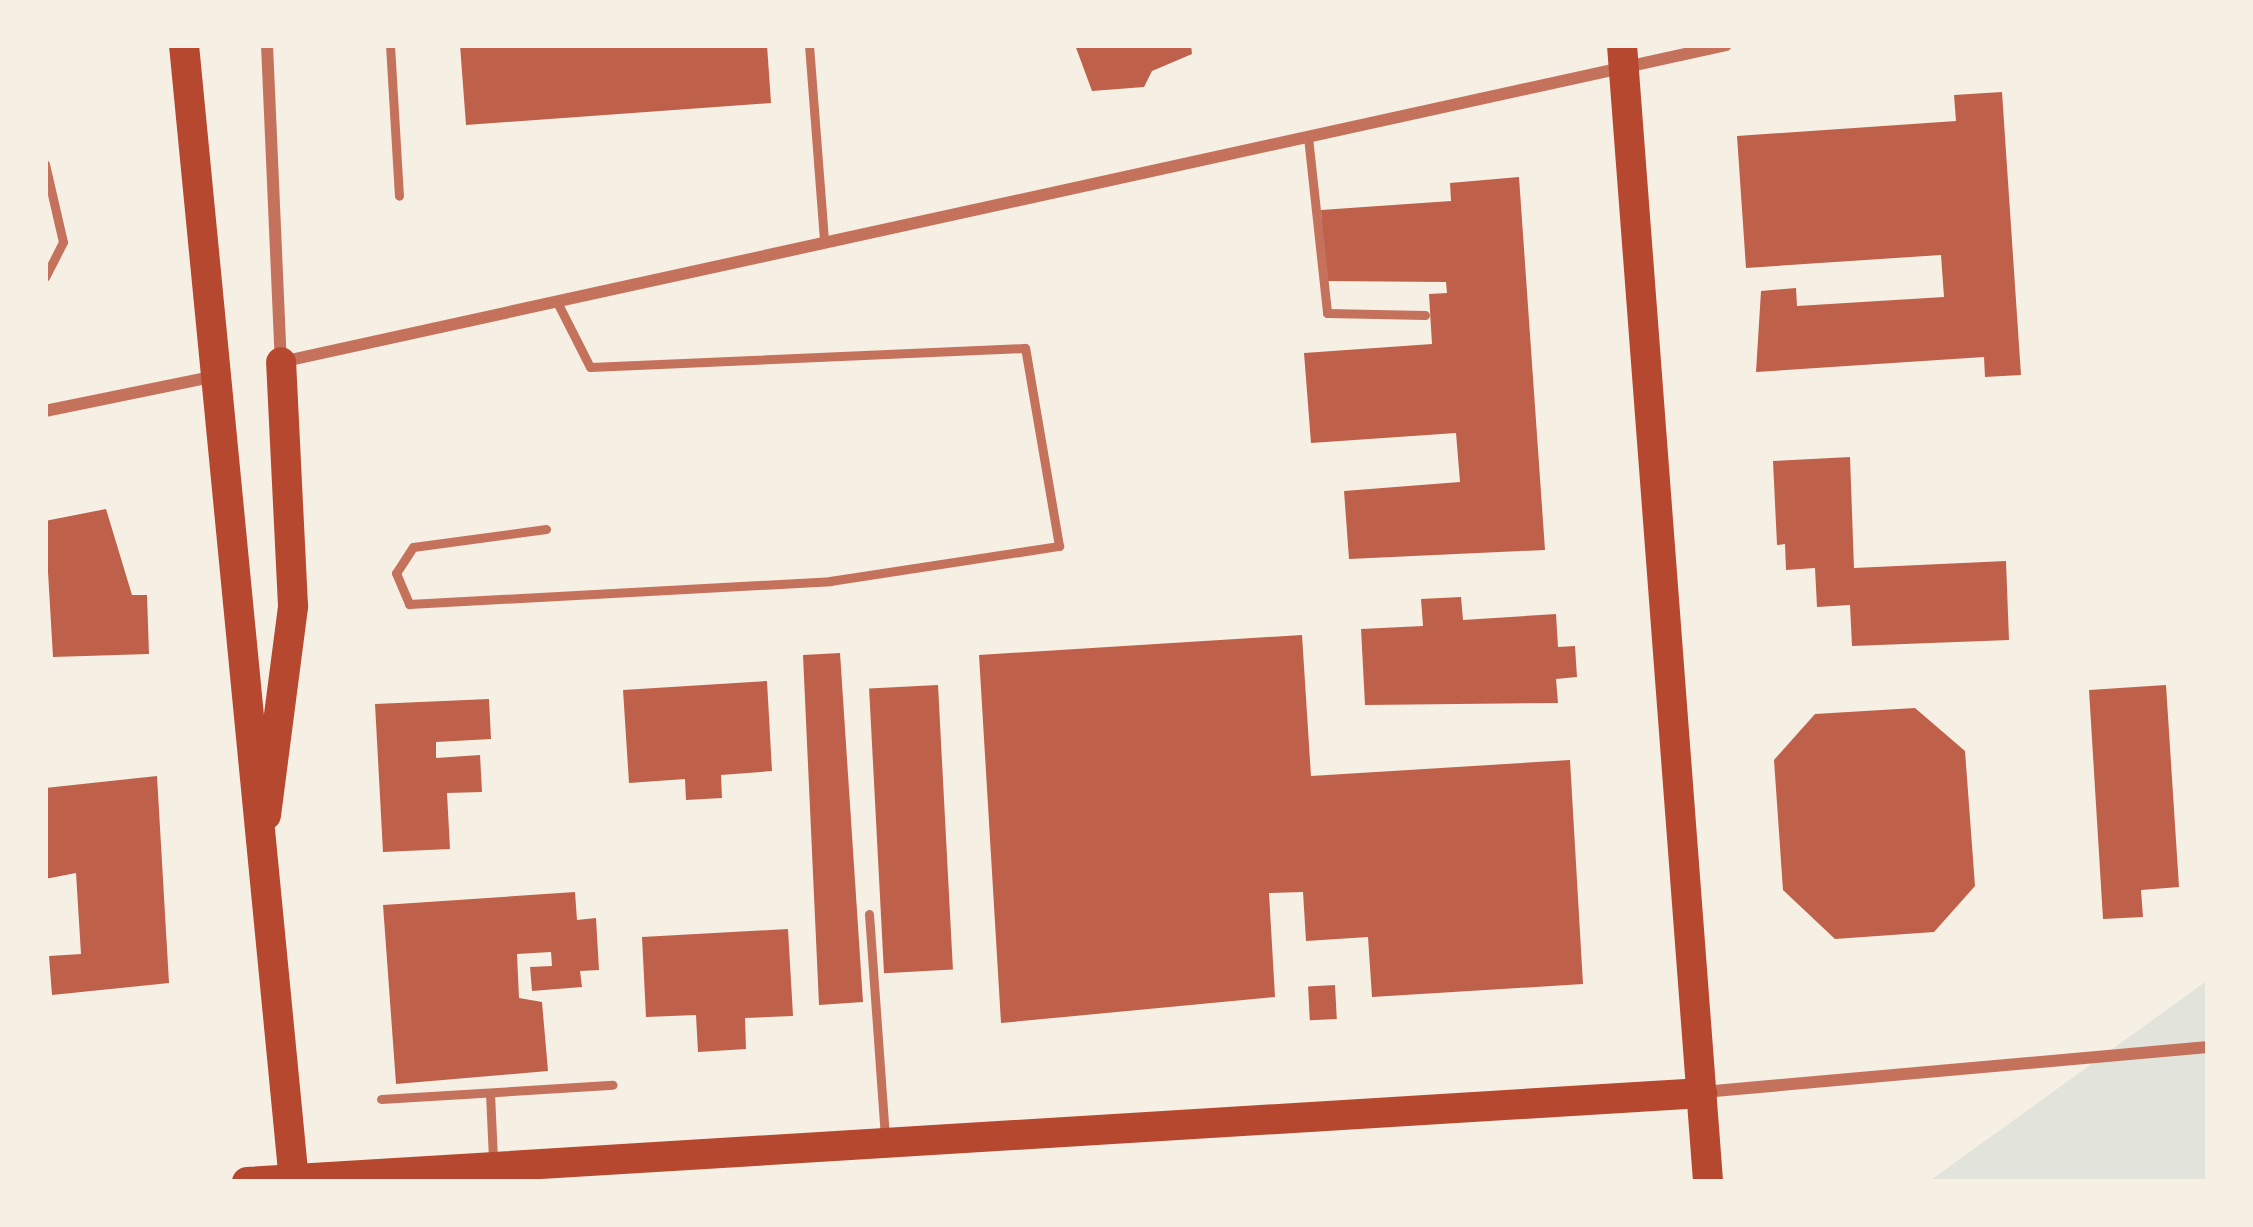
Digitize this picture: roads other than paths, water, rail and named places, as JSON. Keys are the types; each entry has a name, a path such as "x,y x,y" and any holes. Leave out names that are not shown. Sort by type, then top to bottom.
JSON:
{"main road":[{"path":"184,45 212,377 294,1179"},
{"path":"1623,56 1708,1182"},
{"path":"260,850 293,606 281,362"},
{"path":"247,1182 1702,1093"}],"street":[{"path":"267,45 281,362 1308,137 1623,56 1726,45"},
{"path":"45,411 212,377"},
{"path":"1702,1093 2208,1047"}],"lane":[{"path":"390,45 399,196"},
{"path":"809,45 824,242"},
{"path":"1308,137 1328,313 1425,315"},
{"path":"45,164 63,254 45,277"},
{"path":"546,529 413,547 397,573 409,604 830,581 1059,546 1025,348 590,367 557,302"},
{"path":"869,914 885,1142"},
{"path":"381,1099 613,1085"},
{"path":"490,1093 493,1165"}]}
